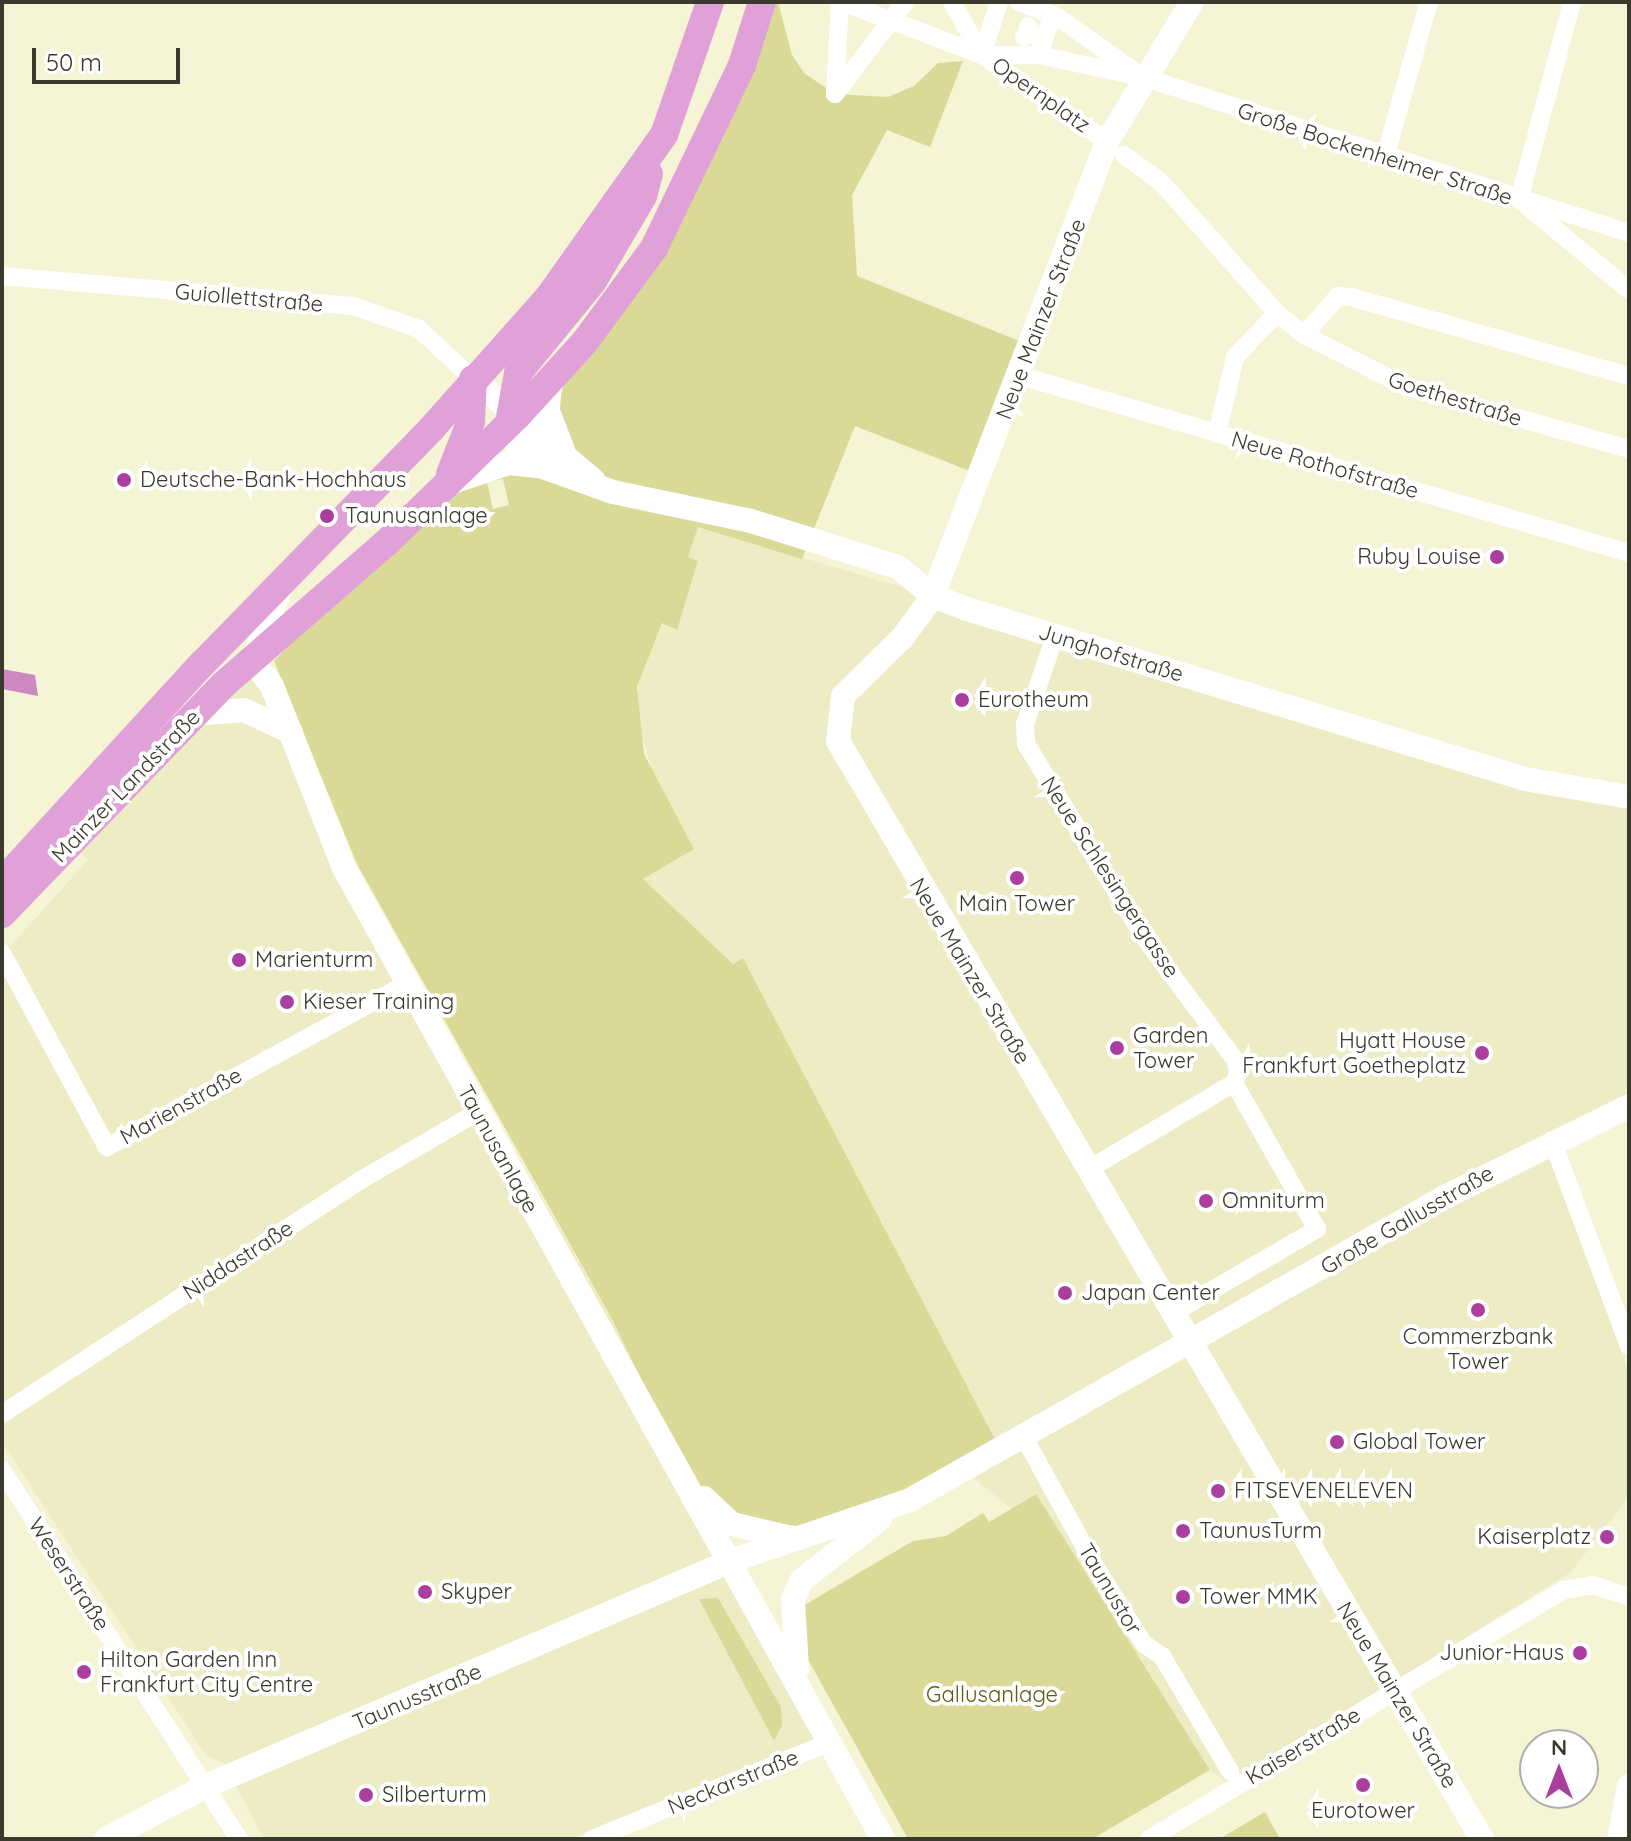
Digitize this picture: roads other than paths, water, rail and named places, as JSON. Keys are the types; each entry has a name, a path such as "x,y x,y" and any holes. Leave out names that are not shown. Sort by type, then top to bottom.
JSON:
{"main road":[{"path":"512,415 518,373 593,281 643,196 654,154 710,2"},
{"path":"252,661 445,485 512,415 550,381 654,248 742,65 762,2"},
{"name":"Neue Mainzer Straße","path":"1192,2 1142,77 1107,142 1021,376 933,596 903,637 843,696 836,724 840,749 1482,1839"},
{"path":"252,661 282,584 465,399 548,298 654,154"},
{"path":"550,381 548,411 564,453"},
{"path":"465,399 512,415 564,453 602,488"},
{"path":"445,485 465,399"},
{"name":"Junghofstraße","path":"512,415 516,442 540,466 602,488 751,521 898,567 933,596 1525,779 1629,797"},
{"path":"445,485 509,463 540,466"},
{"name":"Mainzer Landstraße","path":"2,882 203,663 282,584"},
{"path":"203,663 233,657 252,661"},
{"name":"Mainzer Landstraße","path":"2,914 194,714 252,661"},
{"name":"Taunusanlage","path":"252,661 272,686 344,868 731,1561"},
{"path":"194,714 224,708 244,710 291,732"},
{"name":"Große Gallusstraße","path":"1191,1345 1552,1140 1629,1106"},
{"path":"804,1694 791,1633 793,1599 802,1580 838,1548 910,1500 1191,1345"},
{"path":"687,1483 732,1524 793,1538"},
{"path":"883,1839 731,1561 910,1500"},
{"name":"Taunusstraße","path":"106,1839 206,1786 731,1561"},
{"path":"1619,1839 1629,1786"}],"street":[{"name":"Opernplatz","path":"905,2 890,21 835,94 841,2 890,21 982,55 1099,136"},
{"name":"Opernplatz","path":"952,2 982,55"},
{"name":"Opernplatz","path":"982,55 999,2"},
{"path":"1019,2 1053,15 1142,77"},
{"path":"1385,157 1429,2"},
{"path":"1572,2 1519,200 1629,233"},
{"path":"1032,37 1053,15"},
{"name":"Opernplatz","path":"982,55 1032,37 1142,77"},
{"name":"Große Bockenheimer Straße","path":"1142,77 1519,200 1629,290"},
{"name":"Goethestraße","path":"1124,155 1161,182 1277,313 1304,335 1407,387 1629,449"},
{"name":"Guiollettstraße","path":"2,276 353,306 419,329 465,399"},
{"path":"1304,335 1338,296 1351,297 1629,376"},
{"path":"1217,434 1235,357 1277,313"},
{"name":"Neue Rothofstraße","path":"1021,376 1629,553"},
{"name":"Neue Schlesingergasse","path":"1055,636 1024,737 1117,895 1236,1061 1234,1083 1317,1229 1173,1313"},
{"name":"Marienstraße","path":"2,953 107,1147 408,983"},
{"path":"1089,1169 1234,1083"},
{"name":"Niddastraße","path":"2,1414 361,1180 478,1112"},
{"path":"1552,1140 1629,1346"},
{"name":"Taunustor","path":"1025,1439 1098,1571 1144,1644 1162,1656 1230,1771"},
{"name":"Weserstraße","path":"2,1470 239,1839"},
{"name":"Kaiserstraße","path":"1149,1839 1563,1590 1593,1585 1629,1597"},
{"name":"Neckarstraße","path":"592,1839 829,1743"}],"place":[{"name":"Deutsche-Bank-Hochhaus","path":"124,480"},
{"name":"Taunusanlage","path":"327,516"},
{"name":"Ruby Louise","path":"1497,557"},
{"name":"Eurotheum","path":"962,700"},
{"name":"Main Tower","path":"1017,878"},
{"name":"Marienturm","path":"239,960"},
{"name":"Kieser Training","path":"287,1002"},
{"name":"Garden Tower","path":"1117,1048"},
{"name":"Hyatt House Frankfurt Goetheplatz","path":"1482,1053"},
{"name":"Omniturm","path":"1206,1201"},
{"name":"Japan Center","path":"1065,1293"},
{"name":"Commerzbank Tower","path":"1478,1310"},
{"name":"Global Tower","path":"1337,1442"},
{"name":"FITSEVENELEVEN","path":"1218,1491"},
{"name":"TaunusTurm","path":"1183,1531"},
{"name":"Kaiserplatz","path":"1607,1537"},
{"name":"Skyper","path":"425,1592"},
{"name":"Tower MMK","path":"1183,1597"},
{"name":"Junior-Haus","path":"1580,1653"},
{"name":"Hilton Garden Inn Frankfurt City Centre","path":"84,1672"},
{"name":"Eurotower","path":"1363,1785"},
{"name":"Silberturm","path":"366,1795"}],"park label":[{"name":"Gallusanlage","path":"992,1695"}]}
